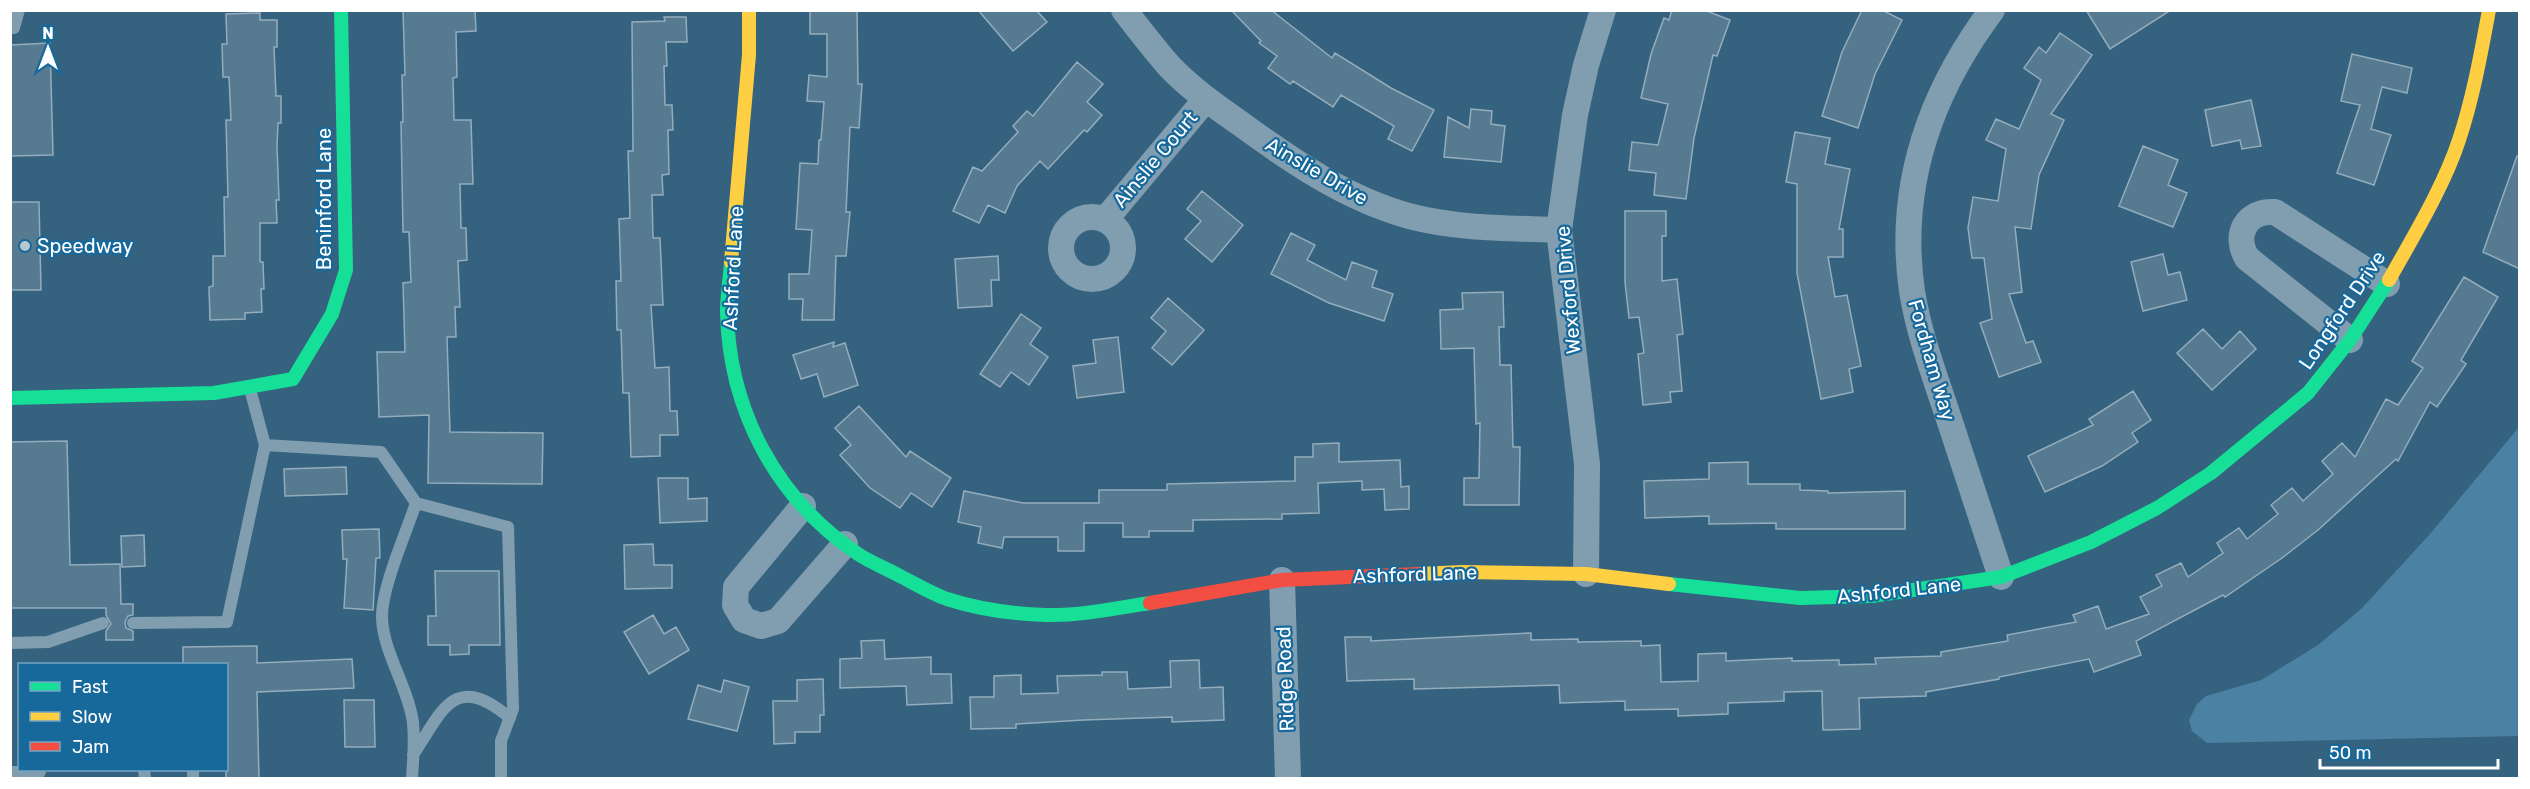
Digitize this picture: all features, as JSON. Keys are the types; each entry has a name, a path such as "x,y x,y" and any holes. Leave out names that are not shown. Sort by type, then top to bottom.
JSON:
{"street":[{"name":"Beninford Lane","path":"10,398 214,393 293,379 332,317 344,286 347,254 340,10"},
{"name":"Ashford Lane","path":"749,10 749,55 727,311 730,354 741,401 757,440 782,484 827,531 860,555 945,598 982,608 1047,615 1097,611 1282,580 1463,572 1586,574 1749,594 1839,598 1937,588 2001,577"},
{"name":"Ainslie Drive","path":"1124,10 1171,68 1206,99 1314,174 1378,206 1449,225 1559,230"},
{"name":"Wexford Drive","path":"1586,574 1587,464 1559,230 1575,115 1586,65 1603,10"},
{"name":"Fordham Way","path":"1992,10 1953,67 1930,117 1914,177 1909,238 1912,291 1922,336 2001,577"},
{"name":"Longford Drive","path":"2001,577 2119,529 2157,508 2211,473 2308,393 2350,340 2387,284 2421,224 2459,141 2479,65 2488,10"},
{"name":"Ainslie Court","path":"1104,220 1206,99"},
{"path":"2350,340 2247,258 2241,242 2245,225 2258,214 2275,212 2387,284"},
{"path":"803,506 736,587 735,605 744,620 761,626 778,621 845,544"},
{"name":"Ridge Road","path":"1282,580 1288,778"}],"lane":[{"path":"10,28 14,28 19,10"},
{"path":"133,623 227,622 265,446 249,388"},
{"path":"265,446 381,452 416,503 508,526 513,709 501,741 501,778"},
{"path":"412,778 413,723 395,662 386,642 382,617 389,580 416,503"},
{"path":"10,643 48,642 104,623"},
{"path":"413,756 448,702 469,696 493,705 510,718"},
{"path":"10,772 40,773"}],"water":[{"path":"2519,427 2519,736 2207,743 2192,731 2189,720 2197,704 2206,696 2261,680 2318,645 2361,609 2430,534"}],"building":[{"path":"403,10 475,10 476,31 456,32 457,77 453,78 454,120 471,120 473,184 460,184 461,228 466,228 467,260 458,261 460,307 455,307 456,337 447,337 450,432 543,433 542,484 428,483 429,415 379,417 377,352 405,352 403,283 411,282 409,232 403,232 401,122 403,122 402,75 405,75"},
{"path":"810,10 857,10 858,84 862,84 859,128 850,127 846,212 850,212 846,256 836,256 834,320 802,320 803,299 789,299 789,274 809,274 812,230 796,229 800,163 818,164 819,140 821,140 824,102 807,101 809,75 827,77 827,34 810,34"},
{"path":"978,10 1036,10 1047,22 1013,51"},
{"path":"1231,10 1271,10 1332,58 1335,53 1391,88 1434,110 1412,151 1388,139 1394,126 1341,95 1333,107 1293,81 1290,84 1268,68 1277,56 1259,43 1261,41"},
{"path":"1672,10 1704,10 1730,20 1717,56 1713,55 1694,138 1686,199 1654,195 1656,173 1629,170 1632,142 1658,145 1668,104 1641,98 1651,54 1664,18 1669,20"},
{"path":"1862,10 1882,10 1902,20 1875,74 1858,128 1822,116 1842,52"},
{"path":"2086,10 2171,10 2110,49"},
{"path":"260,13 260,20 277,20 277,47 274,47 276,96 281,96 281,123 278,123 277,146 279,200 276,200 277,223 260,223 260,262 263,262 264,289 261,289 262,312 245,313 245,319 210,320 209,287 213,286 213,256 225,256 224,197 228,197 226,120 231,120 229,77 223,77 222,44 227,44 226,14"},
{"path":"664,17 686,17 687,42 666,42 665,105 672,105 673,130 668,130 669,174 662,175 663,195 652,195 653,238 660,238 663,305 651,305 655,368 669,367 670,411 677,411 678,435 660,435 660,456 631,457 629,393 623,393 621,330 617,330 616,281 621,281 619,219 630,218 628,151 633,151 632,22 665,21"},
{"path":"2060,33 2092,55 2051,114 2064,120 2039,175 2031,229 2015,227 2022,292 2009,294 2026,343 2033,341 2041,362 1999,377 1980,323 1992,319 1984,258 1972,258 1968,228 1973,197 1998,201 2006,149 1986,140 1996,119 2019,129 2041,80 2024,68 2039,47 2046,53"},
{"path":"50,43 53,155 10,156 10,45"},
{"path":"2352,54 2412,68 2407,93 2382,87 2371,129 2391,135 2374,185 2337,173 2360,105 2341,101"},
{"path":"1077,62 1103,84 1087,102 1102,115 1087,132 1084,130 1048,169 1040,161 1017,186 1005,213 988,205 979,223 953,211 973,167 982,171 1018,132 1013,126 1027,111 1033,116"},
{"path":"2251,100 2261,146 2242,149 2240,140 2212,146 2205,110"},
{"path":"1471,109 1492,111 1491,124 1505,126 1501,162 1444,157 1448,117 1469,128"},
{"path":"1795,132 1830,138 1825,164 1850,169 1839,229 1843,229 1843,257 1828,257 1835,297 1847,295 1861,366 1849,369 1853,392 1821,399 1797,273 1797,184 1786,182"},
{"path":"2143,146 2178,160 2168,185 2187,193 2173,227 2119,206"},
{"path":"2517,156 2520,157 2520,269 2483,252"},
{"path":"1202,191 1243,225 1212,262 1185,239 1201,221 1187,209"},
{"name":"Speedway","path":"10,202 39,202 41,290 10,290"},
{"path":"1625,211 1666,211 1666,236 1662,236 1662,281 1677,279 1683,334 1677,335 1682,391 1670,392 1671,402 1643,405 1638,354 1644,353 1639,317 1629,318 1625,282"},
{"path":"1291,233 1315,245 1307,260 1346,280 1352,262 1377,271 1372,287 1393,294 1384,321 1329,303 1271,274"},
{"path":"2163,254 2168,275 2180,272 2187,300 2143,311 2131,262"},
{"path":"998,256 999,280 991,280 992,306 958,308 955,259"},
{"path":"2464,277 2498,297 2461,360 2466,364 2437,407 2430,402 2398,461 2396,459 2318,530 2282,558 2225,597 2223,595 2136,641 2141,655 2094,672 2089,659 1926,692 1926,696 1859,698 1860,729 1823,730 1822,691 1784,692 1784,701 1728,703 1728,714 1678,716 1678,709 1625,710 1625,701 1560,703 1559,685 1414,689 1414,679 1347,681 1345,637 1371,637 1371,641 1531,633 1531,640 1641,641 1641,646 1660,645 1661,682 1698,681 1698,654 1726,653 1726,661 1792,658 1792,661 1839,660 1839,665 1876,664 1875,658 1941,656 1941,652 2008,641 2007,635 2076,622 2073,615 2098,606 2106,629 2149,614 2140,597 2162,586 2156,575 2181,563 2188,577 2223,553 2217,543 2239,528 2247,539 2278,514 2271,505 2292,488 2303,501 2333,474 2322,461 2342,443 2355,457 2386,399 2398,405 2423,368 2412,361"},
{"path":"1503,292 1504,327 1499,327 1500,365 1511,365 1513,447 1520,447 1519,505 1464,505 1464,478 1479,478 1480,423 1476,424 1474,348 1441,349 1440,310 1463,309 1462,293"},
{"path":"1168,298 1204,330 1172,365 1152,348 1166,331 1151,318"},
{"path":"1021,314 1041,328 1030,344 1048,357 1029,385 1011,372 1000,387 980,374"},
{"path":"2203,329 2222,349 2240,331 2256,349 2212,390 2177,353"},
{"path":"1118,337 1124,392 1077,398 1073,366 1096,363 1093,340"},
{"path":"834,342 833,347 845,343 858,385 824,397 817,374 801,379 793,355"},
{"path":"2133,391 2151,420 2132,433 2138,442 2102,466 2045,492 2028,456 2093,425 2089,419"},
{"path":"859,406 906,457 910,451 951,478 932,507 911,493 900,508 870,488 840,455 851,445 835,428"},
{"path":"67,441 70,565 120,564 121,604 133,604 133,615 128,616 125,622 126,628 133,631 133,640 106,640 106,631 111,624 106,615 106,608 10,608 10,442"},
{"path":"1339,443 1339,462 1400,460 1401,487 1409,486 1409,509 1385,510 1384,489 1362,490 1362,481 1318,483 1319,513 1282,514 1282,519 1193,520 1193,531 1149,531 1149,537 1123,537 1123,523 1084,523 1084,551 1058,551 1058,537 1004,537 1002,548 978,543 981,527 958,522 964,491 1023,503 1099,503 1099,490 1167,490 1167,484 1295,481 1295,457 1313,457 1313,444"},
{"path":"1748,462 1748,484 1800,484 1800,490 1828,491 1828,493 1905,491 1905,529 1776,529 1776,523 1709,524 1709,516 1645,518 1644,481 1709,479 1709,463"},
{"path":"346,467 347,494 285,496 284,469"},
{"path":"658,478 688,478 688,499 707,498 707,521 660,523"},
{"path":"379,529 380,558 376,558 373,610 344,608 347,559 343,559 342,530"},
{"path":"144,535 145,566 122,567 121,536"},
{"path":"653,544 654,565 672,565 672,588 625,589 624,545"},
{"path":"435,571 499,571 500,645 469,645 469,654 450,655 450,645 428,645 428,616 436,616"},
{"path":"653,615 664,634 676,627 689,650 649,674 624,632"},
{"path":"884,640 885,659 931,657 931,674 951,674 952,703 907,705 906,686 840,688 840,659 862,658 861,641"},
{"path":"257,646 257,663 352,659 354,688 257,692 259,778 226,778 226,771 228,771 228,663 183,663 183,647"},
{"path":"1199,660 1200,688 1223,687 1224,720 1172,722 1172,717 1084,720 1016,724 1016,728 971,729 970,697 994,697 994,676 1021,675 1021,694 1058,693 1057,676 1102,675 1102,672 1127,672 1128,689 1171,687 1170,661"},
{"path":"823,679 824,715 820,715 820,732 795,732 795,743 774,744 773,701 797,701 797,680"},
{"path":"724,680 749,687 737,731 688,719 698,685 721,692"},
{"path":"344,700 374,700 375,747 345,747"}],"traffic: fast":[{"path":"10,398 214,393 293,379 332,314 346,270 341,10"},
{"path":"731,262 727,299 730,348 737,383 748,417 762,449 781,479 803,507 829,532 858,554 934,594 971,606 1021,613 1059,615 1150,603"},
{"path":"1669,584 1800,598 1872,596 2001,577 2091,542 2157,508 2211,473 2308,393 2350,340 2389,280"}],"traffic: slow":[{"path":"731,262 749,55 749,10"},
{"path":"2389,280 2427,211 2453,157 2473,92 2489,10"},
{"path":"1418,574 1463,572 1586,574 1669,584"}],"traffic: jam":[{"path":"1150,603 1282,580 1418,574"}],"place":[{"name":"Speedway","path":"25,246"}]}
